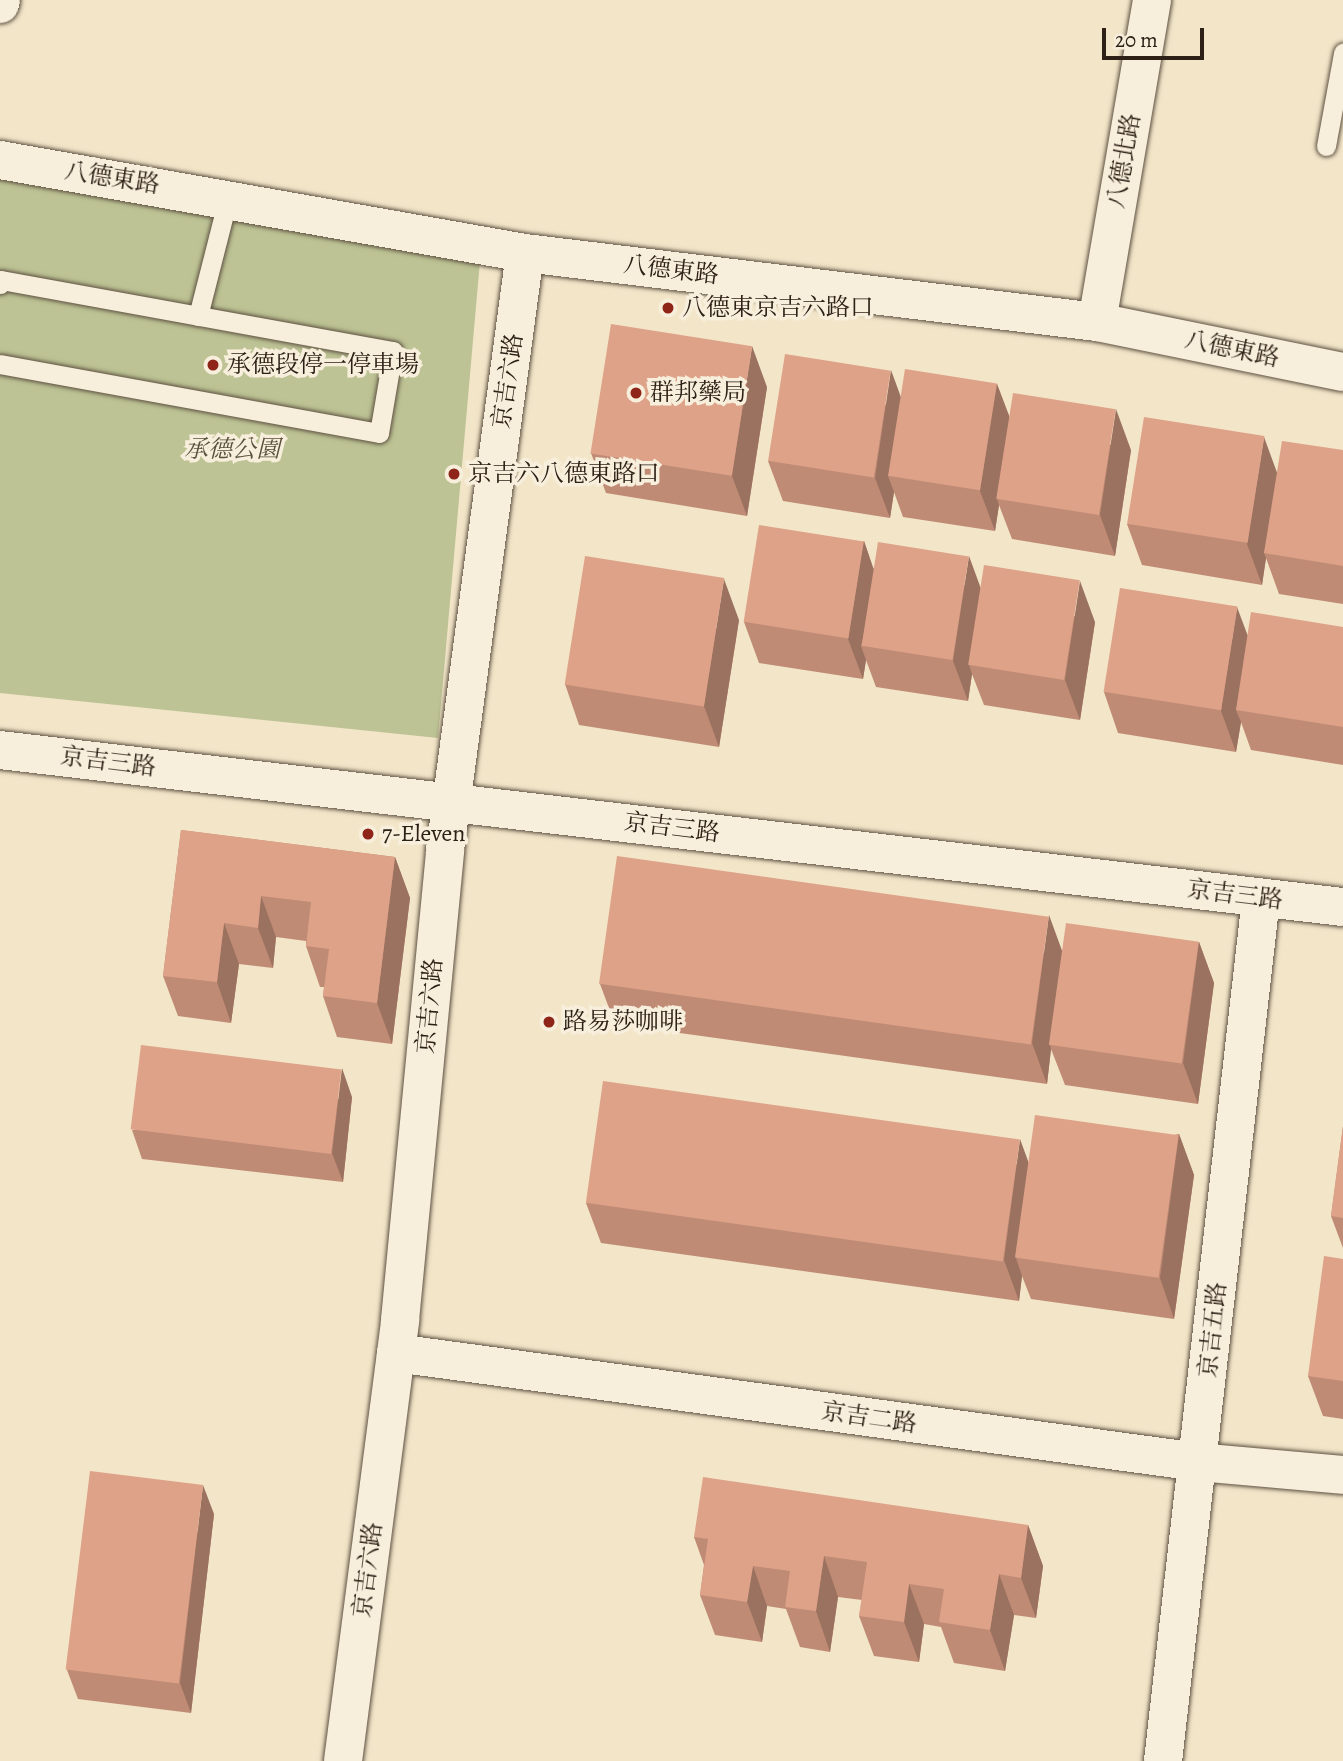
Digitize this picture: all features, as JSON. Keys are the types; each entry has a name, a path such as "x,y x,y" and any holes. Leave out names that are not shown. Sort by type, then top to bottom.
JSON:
{"street":[{"name":"八德北路","path":"1097,322 1152,0"},
{"name":"八德東路","path":"0,160 228,198 525,253 1097,322 1343,372"},
{"name":"京吉六路","path":"343,1761 396,1353 453,802 525,253"},
{"name":"京吉三路","path":"0,750 1343,907"},
{"name":"京吉五路","path":"1163,1761 1261,898"},
{"name":"京吉二路","path":"396,1353 1199,1462 1343,1475"}],"lane":[{"path":"1326,146 1343,53"},
{"path":"198,316 228,198"},
{"path":"0,284 1,280 393,351 379,433 0,364"}],"green space":[{"name":"承德公園","path":"0,172 480,261 438,738 0,693"}],"building":[{"path":"611,324 752,346 732,476 591,453"},
{"path":"785,354 891,371 874,477 768,461"},
{"path":"905,369 997,384 980,490 888,476"},
{"path":"1013,393 1116,409 1099,515 996,499"},
{"path":"1144,417 1264,436 1248,543 1127,524"},
{"path":"1282,441 1343,450 1343,566 1264,553"},
{"path":"759,525 864,542 848,638 744,622"},
{"path":"878,542 969,556 952,660 862,646"},
{"path":"585,556 724,578 704,706 565,684"},
{"path":"984,565 1080,580 1064,680 968,665"},
{"path":"1120,588 1238,607 1221,710 1104,692"},
{"path":"1251,612 1343,627 1343,727 1236,710"},
{"path":"181,830 395,857 377,1003 323,996 329,949 306,946 311,902 261,896 258,928 224,923 217,982 163,976"},
{"path":"617,856 1049,917 1031,1044 599,984"},
{"path":"1066,923 1199,942 1182,1063 1049,1045"},
{"path":"141,1045 341,1070 331,1154 131,1129"},
{"path":"603,1081 1020,1140 1003,1261 586,1203"},
{"path":"1035,1115 1179,1135 1159,1278 1015,1258"},
{"path":"1343,1126 1343,1218 1331,1216"},
{"path":"1324,1256 1343,1259 1343,1381 1308,1376"},
{"path":"90,1471 203,1485 179,1683 66,1670"},
{"path":"703,1477 1028,1525 1021,1578 999,1574 990,1630 939,1622 944,1589 909,1584 904,1622 859,1616 867,1562 824,1556 816,1611 785,1607 790,1571 753,1566 747,1602 700,1595 708,1539 694,1537"}],"place":[{"name":"八德東京吉六路口","path":"668,308"},
{"name":"承德段停一停車場","path":"213,365"},
{"name":"群邦藥局","path":"636,393"},
{"name":"京吉六八德東路口","path":"454,474"},
{"name":"7-Eleven","path":"368,834"},
{"name":"路易莎咖啡","path":"549,1022"}]}
